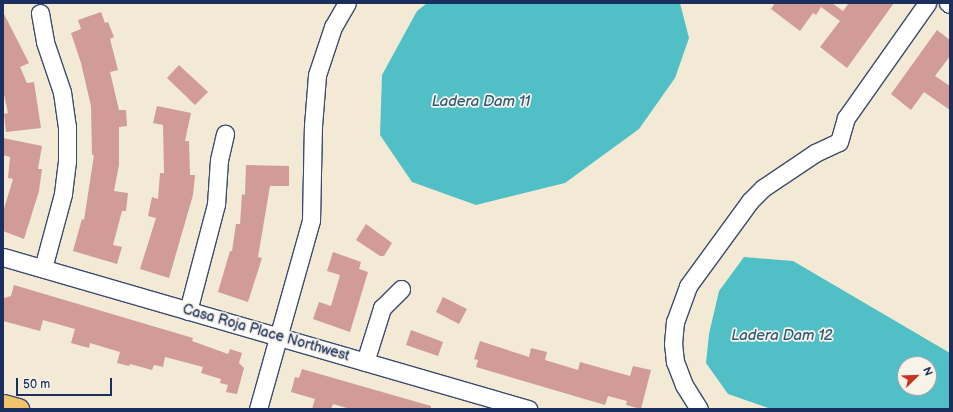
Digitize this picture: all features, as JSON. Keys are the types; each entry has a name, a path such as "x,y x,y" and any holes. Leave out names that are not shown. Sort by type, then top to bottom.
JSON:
{"main road":[{"path":"3,405 18,409"}],"street":[{"path":"258,409 311,220 313,113 318,75 333,27 347,3"},
{"path":"699,409 684,385 675,362 673,344 674,322 688,286 750,201 815,153 839,142 846,118 927,3"},
{"path":"40,13 45,42 62,92 67,126 67,161 63,194 43,268"},
{"path":"188,310 216,204 219,160 225,134"},
{"name":"Casa Roja Place Northwest","path":"3,257 528,409"},
{"path":"365,362 382,308 401,289"}],"water":[{"name":"Ladera Dam 11","path":"427,3 680,3 689,38 675,78 639,129 565,183 476,205 412,182 380,135 382,75 417,11"},
{"name":"Ladera Dam 12","path":"744,257 793,261 950,353 950,409 771,409 728,394 706,363 709,334 719,291"}],"building":[{"path":"775,3 832,3 843,11 849,3 894,3 847,68 820,47 840,21 821,7 816,15 813,13 800,31 771,9"},
{"path":"3,12 29,63 20,67 27,83 34,82 41,128 6,132 4,114 8,113 3,90"},
{"path":"101,12 105,23 108,22 114,37 110,39 118,70 110,72 119,110 126,110 127,126 119,127 119,165 114,191 128,193 126,211 122,211 113,245 122,247 117,264 73,251 82,219 84,220 94,155 92,155 91,106 81,63 71,33 81,29 78,20"},
{"path":"937,30 950,40 950,56 935,76 950,86 950,110 924,92 911,110 891,94"},
{"path":"179,65 208,92 195,105 167,78"},
{"path":"157,106 191,113 185,141 189,141 190,175 195,175 193,195 169,278 140,269 156,218 148,216 152,197 158,199 160,173 164,173 163,125 153,123"},
{"path":"3,138 42,146 38,169 42,169 39,191 24,239 3,231 3,212 13,179 8,178 10,157 3,155"},
{"path":"246,165 289,166 289,186 270,186 258,257 262,258 248,302 218,292 230,251 232,251 236,224 240,224 242,194 245,195"},
{"path":"366,224 392,243 384,256 380,256 356,240"},
{"path":"333,252 361,262 359,269 368,272 350,332 313,319 319,302 331,306 340,275 327,271"},
{"path":"14,285 193,338 192,341 228,354 230,349 242,353 239,363 244,368 237,394 226,392 228,385 220,383 221,379 201,373 203,367 165,357 163,367 154,365 152,370 130,364 129,366 117,363 120,352 90,343 89,348 71,343 75,329 43,320 40,331 3,321 4,298 11,296"},
{"path":"443,297 467,309 459,324 436,312"},
{"path":"411,330 443,342 438,356 406,345"},
{"path":"480,341 529,357 531,348 547,352 545,360 578,370 580,362 630,376 633,366 651,370 641,409 626,405 627,401 608,396 605,405 476,367 478,360 474,359"},
{"path":"302,369 431,406 431,409 350,409 333,404 331,409 312,409 315,399 291,392 295,377 299,378"}]}
